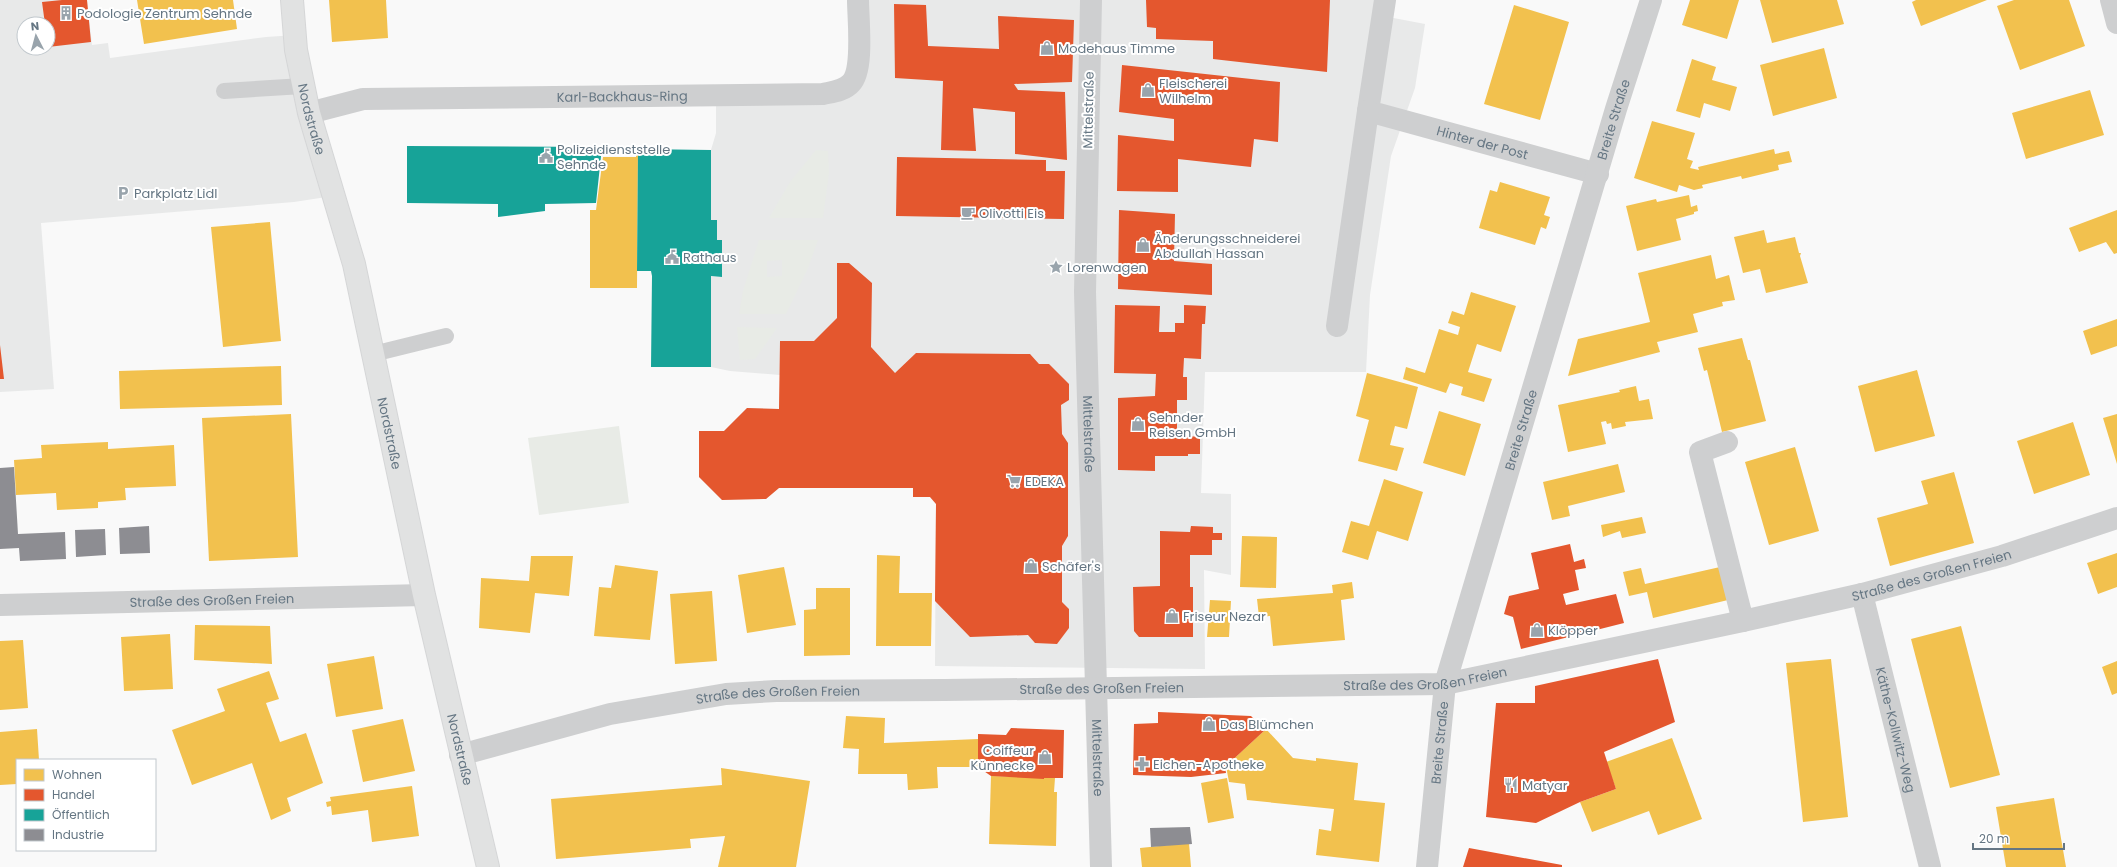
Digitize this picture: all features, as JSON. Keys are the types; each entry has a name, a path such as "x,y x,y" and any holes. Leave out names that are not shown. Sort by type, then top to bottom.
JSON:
{"main road":[{"name":"Nordstraße","path":"292,0 296,50 309,113 354,264 424,595 460,755 488,867"}],"street":[{"name":"Karl-Backhaus-Ring","path":"309,113 363,99 412,100 822,94 839,91 851,83 858,66 858,0"},
{"name":"Mittelstraße","path":"1091,0 1086,292 1095,688 1101,867"},
{"path":"1337,326 1385,0"},
{"name":"Breite Straße","path":"1427,867 1445,684 1651,0"},
{"path":"2111,0 2117,23"},
{"name":"Hinter der Post","path":"1368,111 1598,174"},
{"path":"1727,442 1700,452 1743,621"},
{"name":"Straße des Großen Freien","path":"460,755 610,714 726,694 788,690 1445,684 1743,621 1862,594 2002,556 2117,518"},
{"name":"Käthe-Kollwitz-Weg","path":"1862,594 1930,867"},
{"name":"Straße des Großen Freien","path":"0,605 424,595"}],"lane":[{"path":"224,91 303,86"},
{"path":"373,354 446,336"}],"shaded area":[{"name":"Parkplatz Lidl","path":"0,0 87,0 92,45 108,43 110,58 266,37 295,35 333,196 294,202 41,223 54,389 0,392"},
{"path":"858,0 1383,0 1383,16 1425,24 1415,88 1391,156 1370,295 1366,372 1205,372 1201,493 1231,494 1231,575 1204,570 1205,669 935,666 936,504 930,497 913,497 913,488 779,488 766,499 722,500 699,477 699,431 724,431 747,408 779,409 780,375 730,371 711,367 711,276 722,277 722,241 717,240 717,220 711,220 711,150 716,133 716,95 851,82"},
{"path":"816,150 828,151 829,173 823,218 769,218 790,182"},
{"path":"759,240 818,240 808,268 786,314 739,314 743,291","holes":["782,260 782,276 767,277 767,261"]},
{"path":"737,327 777,328 755,359 740,360"},
{"path":"619,426 629,503 539,515 528,438"}],"building: Wohnen":[{"path":"137,0 233,0 237,29 144,44"},
{"path":"329,0 386,0 388,38 332,42"},
{"path":"1690,0 1739,0 1727,39 1682,25"},
{"path":"1760,0 1837,0 1844,24 1772,43"},
{"path":"1916,0 1987,0 1921,26 1912,2"},
{"path":"2014,0 2069,0 2085,46 2020,70 1997,6"},
{"path":"1514,5 1569,22 1540,120 1484,104"},
{"path":"1824,48 1837,98 1773,116 1760,65"},
{"path":"1692,59 1716,67 1712,80 1737,87 1730,111 1704,103 1700,118 1676,111"},
{"path":"2090,90 2104,135 2026,159 2012,113"},
{"path":"1652,121 1695,133 1687,159 1693,161 1690,168 1699,170 1698,167 1774,149 1775,154 1789,151 1792,162 1778,165 1779,170 1742,179 1741,176 1702,185 1703,188 1694,190 1679,185 1677,192 1634,178"},
{"path":"636,147 638,147 637,288 590,288 590,210 596,210 603,157 636,157"},
{"path":"1500,182 1550,197 1544,215 1550,217 1546,229 1541,227 1535,245 1479,228 1490,190 1497,192"},
{"path":"1689,195 1691,207 1697,205 1698,211 1694,212 1694,214 1676,219 1681,240 1637,251 1626,206 1656,199 1657,202"},
{"path":"2117,210 2117,253 2114,254 2106,242 2079,252 2069,228"},
{"path":"270,222 281,341 223,347 211,227"},
{"path":"1764,230 1767,243 1795,237 1799,253 1801,253 1800,256 1808,283 1766,293 1760,269 1743,273 1734,237"},
{"path":"1711,255 1716,279 1729,275 1735,300 1722,302 1723,306 1693,314 1698,332 1657,342 1660,352 1568,376 1578,339 1650,322 1638,273"},
{"path":"1471,292 1516,306 1501,352 1477,344 1468,372 1492,379 1484,402 1461,395 1463,387 1450,383 1446,393 1403,379 1406,367 1425,373 1439,329 1458,335 1460,327 1448,323 1452,311 1464,315"},
{"path":"2117,319 2117,346 2091,355 2083,331"},
{"path":"1742,338 1748,360 1750,360 1766,421 1722,432 1707,370 1704,371 1698,348"},
{"path":"281,366 282,405 120,409 119,371"},
{"path":"1917,370 1935,436 1875,452 1858,386"},
{"path":"1367,373 1418,387 1407,429 1395,426 1390,445 1404,448 1397,471 1358,461 1369,420 1356,416"},
{"path":"1636,386 1639,401 1649,399 1653,419 1625,422 1626,426 1612,429 1611,423 1607,424 1606,421 1601,422 1606,444 1568,452 1558,405 1620,392 1619,390"},
{"path":"1439,411 1481,424 1465,476 1423,463"},
{"path":"291,414 298,557 209,561 202,418"},
{"path":"2117,414 2117,464 2103,418"},
{"path":"2073,422 2090,475 2034,494 2017,441"},
{"path":"108,442 108,449 174,445 176,486 125,488 126,500 98,502 98,508 57,510 56,493 16,495 14,460 42,458 41,445"},
{"path":"1795,447 1819,531 1769,545 1745,462"},
{"path":"1618,464 1625,492 1568,506 1570,516 1552,520 1543,482"},
{"path":"1954,472 1974,543 1890,566 1877,518 1928,504 1921,481"},
{"path":"1384,479 1423,492 1408,541 1377,531 1368,560 1342,552 1351,521 1369,526"},
{"path":"1642,517 1646,533 1622,538 1620,531 1603,537 1601,525"},
{"path":"1242,536 1277,537 1276,588 1240,587"},
{"path":"2117,553 2117,587 2098,594 2087,563"},
{"path":"877,555 900,556 899,593 932,593 931,646 876,646"},
{"path":"531,556 573,556 569,596 535,593 530,633 479,628 481,578 529,581"},
{"path":"615,565 658,571 650,640 594,636 599,587 611,588"},
{"path":"784,567 796,625 747,633 738,575"},
{"path":"1720,567 1728,600 1653,618 1647,592 1629,596 1623,572 1641,568 1645,584"},
{"path":"1352,582 1354,598 1341,600 1345,640 1273,646 1270,616 1259,617 1257,599 1333,593 1332,585"},
{"path":"816,588 850,588 850,655 804,656 804,610 816,609"},
{"path":"712,591 717,661 675,664 670,594"},
{"path":"1210,600 1231,601 1229,637 1207,637"},
{"path":"195,625 270,626 272,664 194,660"},
{"path":"1961,626 2000,775 1950,788 1911,639"},
{"path":"170,634 173,689 124,691 121,637"},
{"path":"23,640 28,708 0,710 0,641"},
{"path":"374,656 383,709 336,717 327,664"},
{"path":"1831,659 1848,817 1803,822 1786,663"},
{"path":"2117,661 2117,693 2112,695 2102,667"},
{"path":"269,671 279,699 266,703 280,742 306,733 323,783 287,798 291,811 271,820 252,763 192,785 172,730 225,711 217,689"},
{"path":"846,716 885,718 884,743 978,739 978,767 937,767 938,788 908,790 907,774 858,774 859,749 843,748"},
{"path":"403,719 415,771 363,782 352,730"},
{"path":"37,729 39,759 16,759 16,784 0,785 0,732"},
{"path":"1266,729 1293,758 1316,761 1316,758 1358,763 1354,800 1385,803 1379,862 1316,855 1319,829 1331,831 1334,809 1247,800 1245,784 1229,782 1226,766"},
{"path":"1672,738 1702,819 1658,835 1649,811 1592,832 1580,802 1616,789 1606,762"},
{"path":"721,768 810,781 796,867 718,867 725,836 690,839 691,848 556,859 551,799 722,785"},
{"path":"991,776 1055,778 1054,792 1057,792 1056,846 989,844"},
{"path":"1227,778 1234,818 1208,823 1201,783"},
{"path":"412,786 419,836 372,842 368,810 332,815 331,806 327,807 326,802 331,801 330,797"},
{"path":"2054,798 2066,867 2006,867 1996,807"},
{"path":"1189,843 1191,867 1142,867 1140,848"}],"building: Handel":[{"name":"Podologie Zentrum Sehnde","path":"87,0 91,42 56,46 56,16 44,16 42,2"},
{"path":"1146,0 1330,0 1327,72 1213,59 1213,41 1156,39 1156,28 1147,27"},
{"path":"894,4 926,5 928,46 999,49 998,16 1074,20 1072,82 1014,84 1018,90 1065,92 1067,160 1015,154 1015,112 973,108 976,151 941,150 943,81 895,78"},
{"path":"1122,65 1280,82 1278,142 1254,139 1251,167 1178,159 1178,192 1117,191 1118,135 1174,141 1174,119 1119,112"},
{"path":"897,157 1046,160 1046,171 1065,171 1064,219 896,216"},
{"path":"1119,210 1175,214 1174,261 1212,264 1212,295 1118,289"},
{"path":"837,263 849,263 872,283 871,347 895,373 916,353 1030,354 1039,364 1049,364 1069,384 1069,400 1061,405 1062,434 1068,443 1068,536 1062,546 1062,602 1069,609 1069,628 1057,644 1035,643 1028,635 970,637 935,601 936,504 930,497 913,497 913,488 779,488 766,499 722,500 699,477 699,431 724,431 747,408 779,409 780,341 814,341 837,318"},
{"path":"1115,305 1160,306 1159,332 1175,332 1175,323 1184,323 1184,305 1206,306 1205,324 1202,324 1201,359 1184,358 1183,377 1187,377 1187,400 1177,400 1177,435 1200,437 1200,454 1188,454 1188,456 1155,456 1155,471 1118,470 1118,398 1155,396 1156,374 1114,373"},
{"path":"0,345 4,379 0,379"},
{"path":"1191,526 1213,527 1213,533 1222,533 1222,540 1212,540 1212,555 1190,555 1190,587 1193,587 1193,637 1139,637 1134,631 1133,587 1160,586 1160,531 1190,532"},
{"path":"1570,544 1574,562 1584,559 1586,568 1575,570 1579,590 1563,594 1566,605 1616,594 1624,623 1521,649 1513,617 1504,614 1509,596 1539,589 1531,553"},
{"path":"1658,659 1675,722 1604,752 1616,789 1580,802 1536,823 1486,817 1496,703 1535,703 1535,686"},
{"path":"1158,712 1251,716 1265,730 1225,767 1226,773 1191,777 1133,775 1134,724 1158,723"},
{"path":"1011,728 1064,730 1063,778 1044,779 991,776 978,767 978,734 1006,735"},
{"path":"1469,848 1562,865 1562,867 1463,867"}],"building: Öffentlich":[{"path":"407,146 602,147 596,203 545,204 545,211 498,217 498,204 407,203"},
{"path":"638,149 711,150 711,220 717,220 717,240 722,240 722,277 711,276 711,367 651,367 652,276 651,271 637,271"}],"building: Industrie":[{"path":"14,467 18,534 65,532 66,559 20,561 19,548 0,549 0,468"},
{"path":"149,526 150,553 120,554 119,528"},
{"path":"105,529 106,555 76,557 75,530"},
{"path":"1190,827 1192,844 1151,847 1150,828"}],"place":[{"name":"Podologie Zentrum Sehnde","path":"66,13"},
{"name":"Modehaus Timme","path":"1047,48"},
{"name":"Fleischerei Wilhelm","path":"1148,90"},
{"name":"Polizeidienststelle Sehnde","path":"546,156"},
{"name":"Parkplatz Lidl","path":"123,193"},
{"name":"Olivotti Eis","path":"968,213"},
{"name":"Änderungsschneiderei Abdullah Hassan","path":"1143,245"},
{"name":"Rathaus","path":"672,257"},
{"name":"Lorenwagen","path":"1056,267"},
{"name":"Sehnder Reisen GmbH","path":"1138,424"},
{"name":"EDEKA","path":"1014,481"},
{"name":"Schäfer's","path":"1031,566"},
{"name":"Friseur Nezar","path":"1172,616"},
{"name":"Klöpper","path":"1537,630"},
{"name":"Das Blümchen","path":"1209,724"},
{"name":"Coiffeur Künnecke","path":"1045,757"},
{"name":"Eichen-Apotheke","path":"1142,764"},
{"name":"Matyar","path":"1511,785"}]}
